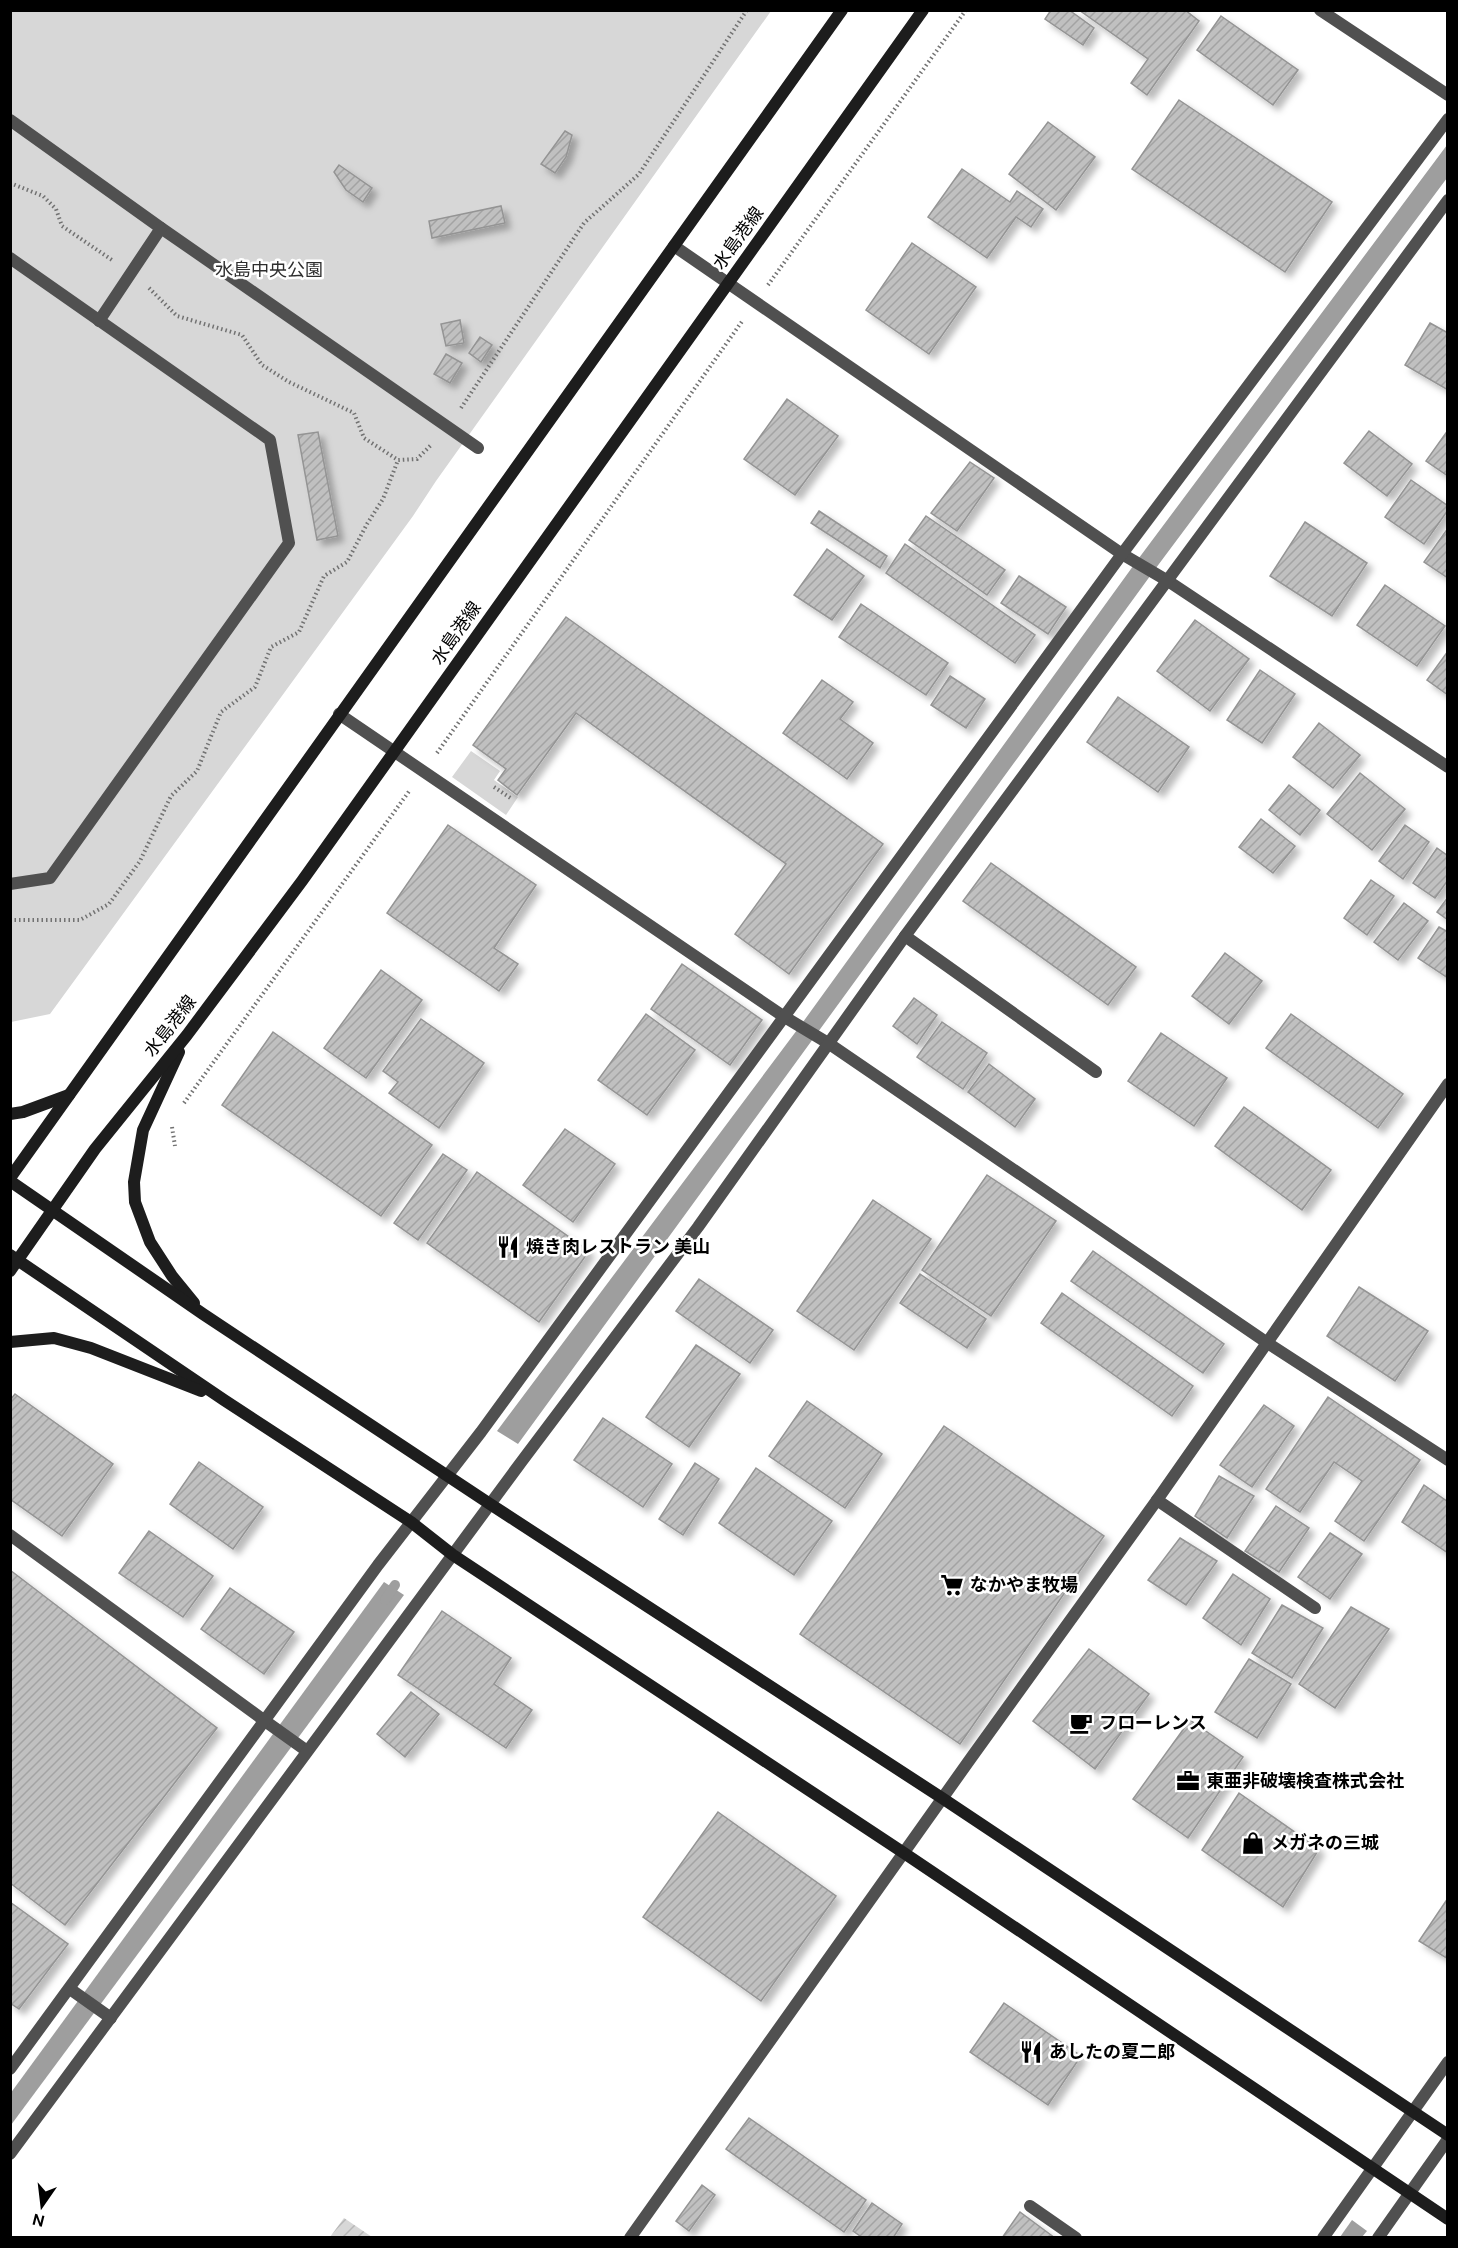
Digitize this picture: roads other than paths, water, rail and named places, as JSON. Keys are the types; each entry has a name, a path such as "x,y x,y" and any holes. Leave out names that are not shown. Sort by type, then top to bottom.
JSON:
{"street":[{"path":"842,10 339,714 10,1180 203,1314 942,1798 1413,2111 1448,2137 1378,2238"},
{"name":"水島港線","path":"13,1262 95,1149 187,1035 302,881 923,10"},
{"path":"1320,10 1448,96"},
{"path":"10,2069 271,1725 411,1522 1122,554 1448,119"},
{"path":"10,120 478,448"},
{"path":"10,2154 490,1504 698,1227 822,1040 905,936 1448,200"},
{"path":"99,321 161,228"},
{"path":"674,246 1122,554 1168,581 1448,767"},
{"path":"10,258 270,440 289,543 50,878 10,884"},
{"path":"339,714 393,753 822,1040 1266,1342 1448,1460"},
{"path":"905,936 1096,1072"},
{"path":"187,1035 143,1130 134,1182 135,1202 150,1242 172,1276 203,1314"},
{"path":"630,2238 1157,1500 1448,1084"},
{"path":"10,1114 23,1112 70,1095"},
{"path":"13,1262 411,1522 453,1555 904,1853 1448,2219"},
{"path":"10,1342 54,1338 91,1348 224,1400"},
{"path":"1157,1500 1315,1608"},
{"path":"10,1535 307,1751"},
{"path":"70,1989 111,2018"},
{"path":"1323,2238 1448,2062"},
{"path":"1030,2206 1076,2238"}],"waterway":[{"path":"385,1600 395,1585"}],"place":[{"name":"焼き肉レストラン 美山","path":"508,1247"},
{"name":"なかやま牧場","path":"952,1585"},
{"name":"フローレンス","path":"1081,1723"},
{"name":"東亜非破壊検査株式会社","path":"1188,1781"},
{"name":"メガネの三城","path":"1253,1843"},
{"name":"あしたの夏二郎","path":"1031,2052"}],"park label":[{"name":"水島中央公園","path":"269,270"}]}
